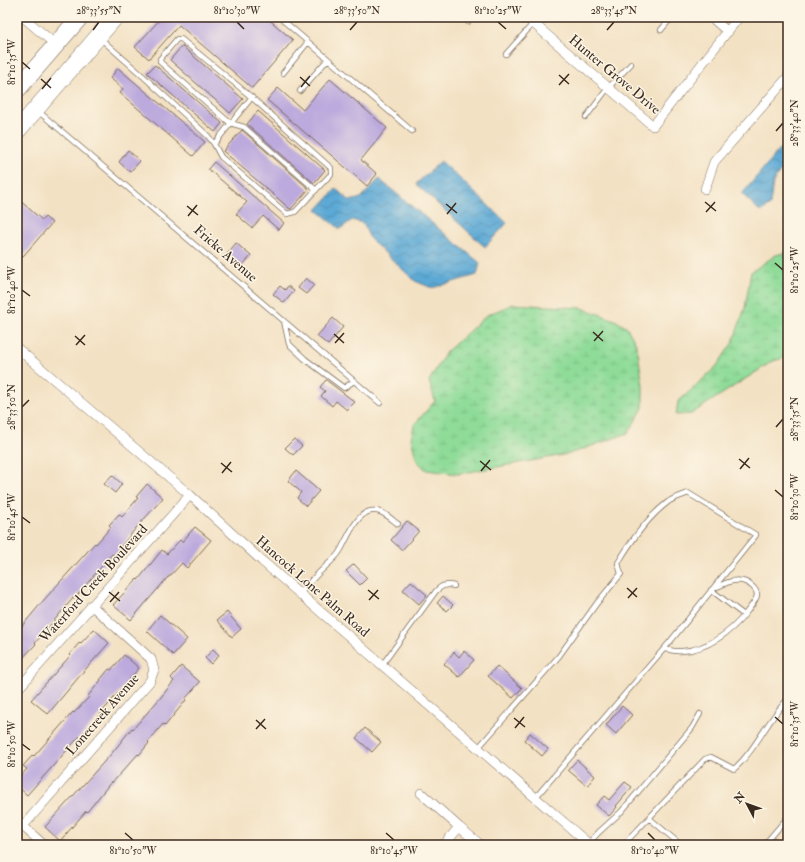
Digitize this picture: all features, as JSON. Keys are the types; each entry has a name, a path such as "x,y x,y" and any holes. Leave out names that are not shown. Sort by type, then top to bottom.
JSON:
{"highway":[{"path":"17,90 80,17"},
{"path":"17,131 115,17"},
{"path":"54,88 60,67 60,54 56,45"}],"street":[{"path":"23,17 56,45"},
{"name":"Hunter Grove Drive","path":"526,17 536,20 608,88 653,126 739,17"},
{"path":"711,17 728,32"},
{"path":"705,189 714,162 788,76"},
{"name":"Hancock Lone Palm Road","path":"17,348 190,495 300,594 589,844"},
{"name":"Waterford Creek Boulevard","path":"17,690 190,495"},
{"name":"Lonecreek Avenue","path":"20,824 150,681 154,670 151,659 91,605"},
{"path":"421,793 481,845"},
{"path":"20,824 44,845"},
{"path":"444,845 460,827"}],"lane":[{"path":"279,17 412,131"},
{"path":"468,22 472,17"},
{"path":"661,30 672,17"},
{"path":"506,54 536,20"},
{"path":"98,37 144,76 208,136 221,156 287,214 295,212 316,190 331,174 331,168 252,97 181,39 177,39 160,59 160,62 230,123 244,127 316,190"},
{"path":"283,73 308,42"},
{"path":"300,91 328,59"},
{"path":"586,117 608,88 631,64"},
{"path":"214,144 252,97"},
{"name":"Fricke Avenue","path":"35,109 380,403"},
{"path":"284,321 289,344 304,359 344,388 354,381"},
{"path":"478,748 559,656 597,603 621,574 618,563 628,546 649,520 669,501 688,493 756,535 664,649 535,798"},
{"path":"300,594 310,581 340,553 352,528 361,516 370,510 378,511 387,515 398,524"},
{"path":"664,649 681,651 709,643 732,628 754,603 757,595 756,590 750,584 732,580 712,590"},
{"path":"382,665 436,591 447,584 454,586"},
{"path":"712,590 744,615"},
{"path":"623,845 705,759 711,757 734,770 743,761 768,723 788,699"},
{"path":"589,844 599,832 621,812 692,728 700,714"},
{"path":"764,845 788,817"},
{"path":"649,818 681,845"}],"green space":[{"path":"788,252 788,357 773,361 691,414 676,415 678,402 716,367 733,342 745,308 751,272 776,255"},
{"path":"513,304 582,308 615,320 627,328 637,346 643,386 643,408 628,433 569,454 458,474 426,470 417,461 411,439 414,425 435,401 429,381 446,352 487,315"}],"water":[{"path":"788,139 788,160 773,182 770,205 761,212 742,194"},
{"path":"441,161 507,223 485,247 416,184"},
{"path":"379,179 480,263 477,275 432,288 415,281 370,239 363,223 352,220 340,229 317,210 336,189 350,201 361,198"}],"building":[{"path":"162,17 266,17 293,40 252,88 179,25 149,59 135,47"},
{"path":"182,46 243,99 230,113 170,60"},
{"path":"155,65 222,123 215,132 147,73"},
{"path":"118,68 205,142 193,156 120,93 123,89 110,78"},
{"path":"330,79 387,128 361,160 377,174 367,186 267,100 278,88 303,110"},
{"path":"258,111 325,170 314,183 247,124"},
{"path":"242,130 309,189 291,209 223,151"},
{"path":"128,150 140,161 130,172 119,162"},
{"path":"214,162 284,223 279,230 263,216 252,228 236,214 247,202 208,169"},
{"path":"17,198 42,220 45,217 52,223 17,263"},
{"path":"236,243 251,256 241,267 227,254"},
{"path":"306,278 314,285 306,294 298,288"},
{"path":"280,286 285,290 288,286 294,291 284,303 273,294"},
{"path":"333,318 343,327 328,345 317,336"},
{"path":"326,380 355,402 347,410 336,401 332,406 321,396 325,391 320,387"},
{"path":"294,439 302,446 293,455 285,448"},
{"path":"296,471 319,491 306,506 297,498 301,492 288,481"},
{"path":"112,475 122,484 115,493 104,484"},
{"path":"147,484 163,498 114,555 112,554 75,598 74,597 35,643 36,644 17,664 17,632 43,601 111,527 109,525 119,514 122,517 138,498 136,497"},
{"path":"407,521 419,531 402,550 391,540"},
{"path":"195,527 211,540 187,568 182,563 131,620 113,605 137,579 138,580 162,550 167,554 180,540 182,542"},
{"path":"354,564 367,578 360,585 346,571"},
{"path":"411,581 427,595 419,604 403,590"},
{"path":"443,596 453,605 447,611 437,603"},
{"path":"227,612 241,629 232,637 217,620"},
{"path":"160,615 187,639 173,655 147,631"},
{"path":"94,629 109,643 48,714 31,700 70,656 69,655 80,642 81,643"},
{"path":"213,649 219,655 211,664 205,658"},
{"path":"464,651 474,660 459,677 444,664 454,652 459,657"},
{"path":"124,655 139,668 92,724 27,795 17,786 17,780 27,769 23,766 89,697 88,696 109,669 111,670"},
{"path":"181,666 200,682 165,726 163,724 139,755 138,754 112,783 111,782 87,812 86,811 60,841 45,827 161,697 174,681 171,678"},
{"path":"497,666 522,688 513,698 488,676"},
{"path":"622,706 632,715 616,734 606,725"},
{"path":"365,728 381,742 372,752 356,738"},
{"path":"530,733 548,749 542,756 524,740"},
{"path":"577,760 595,776 587,786 568,770"},
{"path":"625,782 632,787 609,816 596,805 604,796 609,800"}]}
